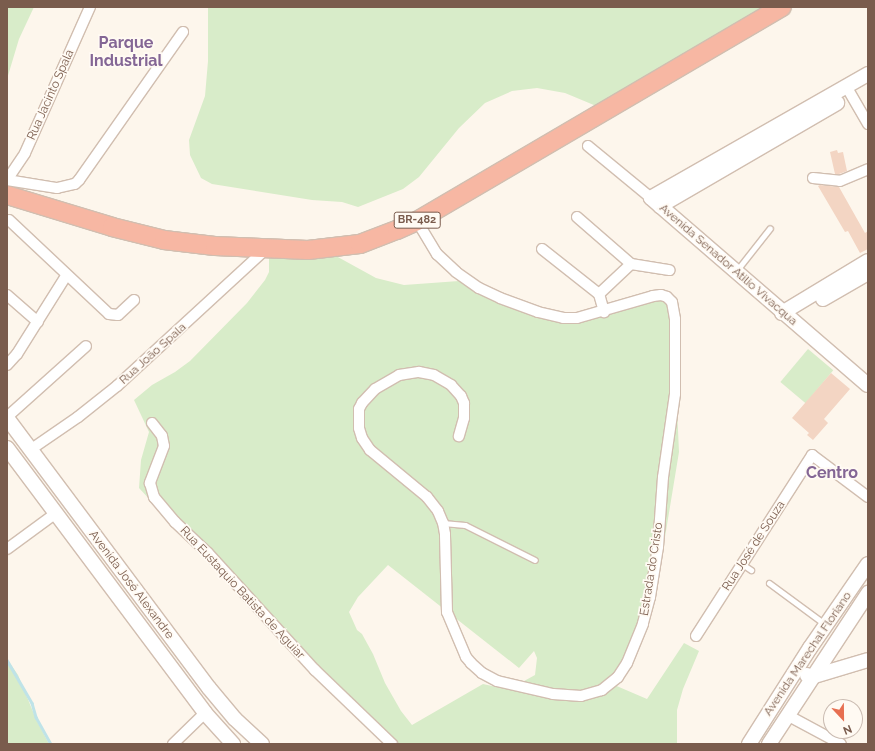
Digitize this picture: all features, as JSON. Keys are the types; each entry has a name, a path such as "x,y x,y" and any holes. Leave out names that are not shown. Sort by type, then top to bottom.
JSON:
{"highway":[{"name":"BR-482","path":"7,195 112,228 164,240 215,246 308,250 360,244 417,221 782,7"}],"main road":[{"path":"655,202 849,90 868,74"},
{"path":"849,90 868,85"},
{"name":"Avenida Senador Atilio Vivacqua","path":"655,202 868,385"},
{"path":"786,316 868,261"},
{"path":"786,316 868,273"},
{"name":"Avenida José Alexandre","path":"7,417 172,640 226,708 248,732 262,744"},
{"path":"7,448 158,651 230,743"},
{"path":"29,476 35,469 44,467"},
{"name":"Avenida Marechal Floriano","path":"749,744 826,625 868,564"},
{"name":"Avenida Marechal Floriano","path":"769,744 811,677 868,593"},
{"path":"158,651 165,643 172,640"},
{"path":"797,669 811,677 868,660"}],"street":[{"name":"Rua Jacinto Spala","path":"7,180 25,154 90,7"},
{"path":"7,180 57,188 74,184 79,180 183,32"},
{"path":"849,90 868,124"},
{"name":"Avenida Senador Atilio Vivacqua","path":"588,146 655,202"},
{"path":"813,178 840,181 868,169"},
{"path":"577,217 631,264 670,270"},
{"path":"9,220 66,276 112,316 120,313 134,300"},
{"name":"Estrada do Cristo","path":"417,221 432,246 444,261 479,288 500,298 563,318 577,318 604,312 661,295 667,297 672,302 675,319 675,394 663,477 658,547 651,590 637,642 618,677 611,684 597,692 582,696 569,696 497,681 477,669 466,656 447,612 446,552 443,523 436,506 370,450 362,438 359,428 360,409 362,403 375,389 399,375 419,372 434,374 450,385 461,396 464,403 464,418 459,436"},
{"name":"Rua João Spala","path":"30,450 78,417 117,386 267,248"},
{"path":"542,249 599,294 604,312"},
{"path":"599,294 631,264"},
{"path":"7,366 17,354 38,322 66,276"},
{"path":"7,295 38,322"},
{"path":"7,417 86,346"},
{"name":"Rua Eustaquio Batista de Aguiar","path":"152,422 162,436 164,446 150,483 154,497 175,522 208,553 314,670 392,744"},
{"name":"Rua José de Souza","path":"696,636 746,567 812,455 868,497"},
{"path":"7,549 56,513"},
{"path":"173,744 205,713"},
{"path":"788,715 841,744"}],"lane":[{"path":"735,272 770,228"},
{"path":"443,523 465,525 535,560"},
{"path":"769,583 826,625"}],"green space":[{"path":"7,7 34,7 19,39 7,79"},
{"path":"208,7 776,7 601,108 565,93 537,88 512,91 485,103 459,128 419,177 403,189 358,207 342,202 312,200 212,184 201,178 190,155 189,140 205,96 208,61"},
{"path":"336,256 376,278 404,285 459,281 504,305 528,312 565,314 597,313 658,298 672,300 679,452 653,610 629,662 612,684 647,699 684,643 699,651 683,689 677,710 677,744 394,744 356,711 267,612 189,542 139,488 141,460 149,432 134,400 152,385 175,372 190,361 247,303 265,280 269,272 269,257","holes":["388,565 519,668 534,651 537,658 535,675 515,686 501,688 483,684 412,725 401,711 385,683 373,654 362,634 357,630 349,612 358,597"]},
{"path":"808,349 833,370 806,403 780,382"},
{"path":"7,659 18,675 36,719 49,744 7,744"}],"building":[{"path":"837,150 838,153 843,152 847,171 835,174 830,152"},
{"path":"818,186 839,187 865,233 868,231 868,249 860,253 848,231 845,232"},
{"path":"831,373 850,389 824,419 828,423 813,440 807,435 809,433 792,418"}],"waterway":[{"path":"7,660 32,703 36,717 51,744"}],"district":[{"name":"Parque Industrial","path":"126,52"},
{"name":"Centro","path":"832,473"}]}
